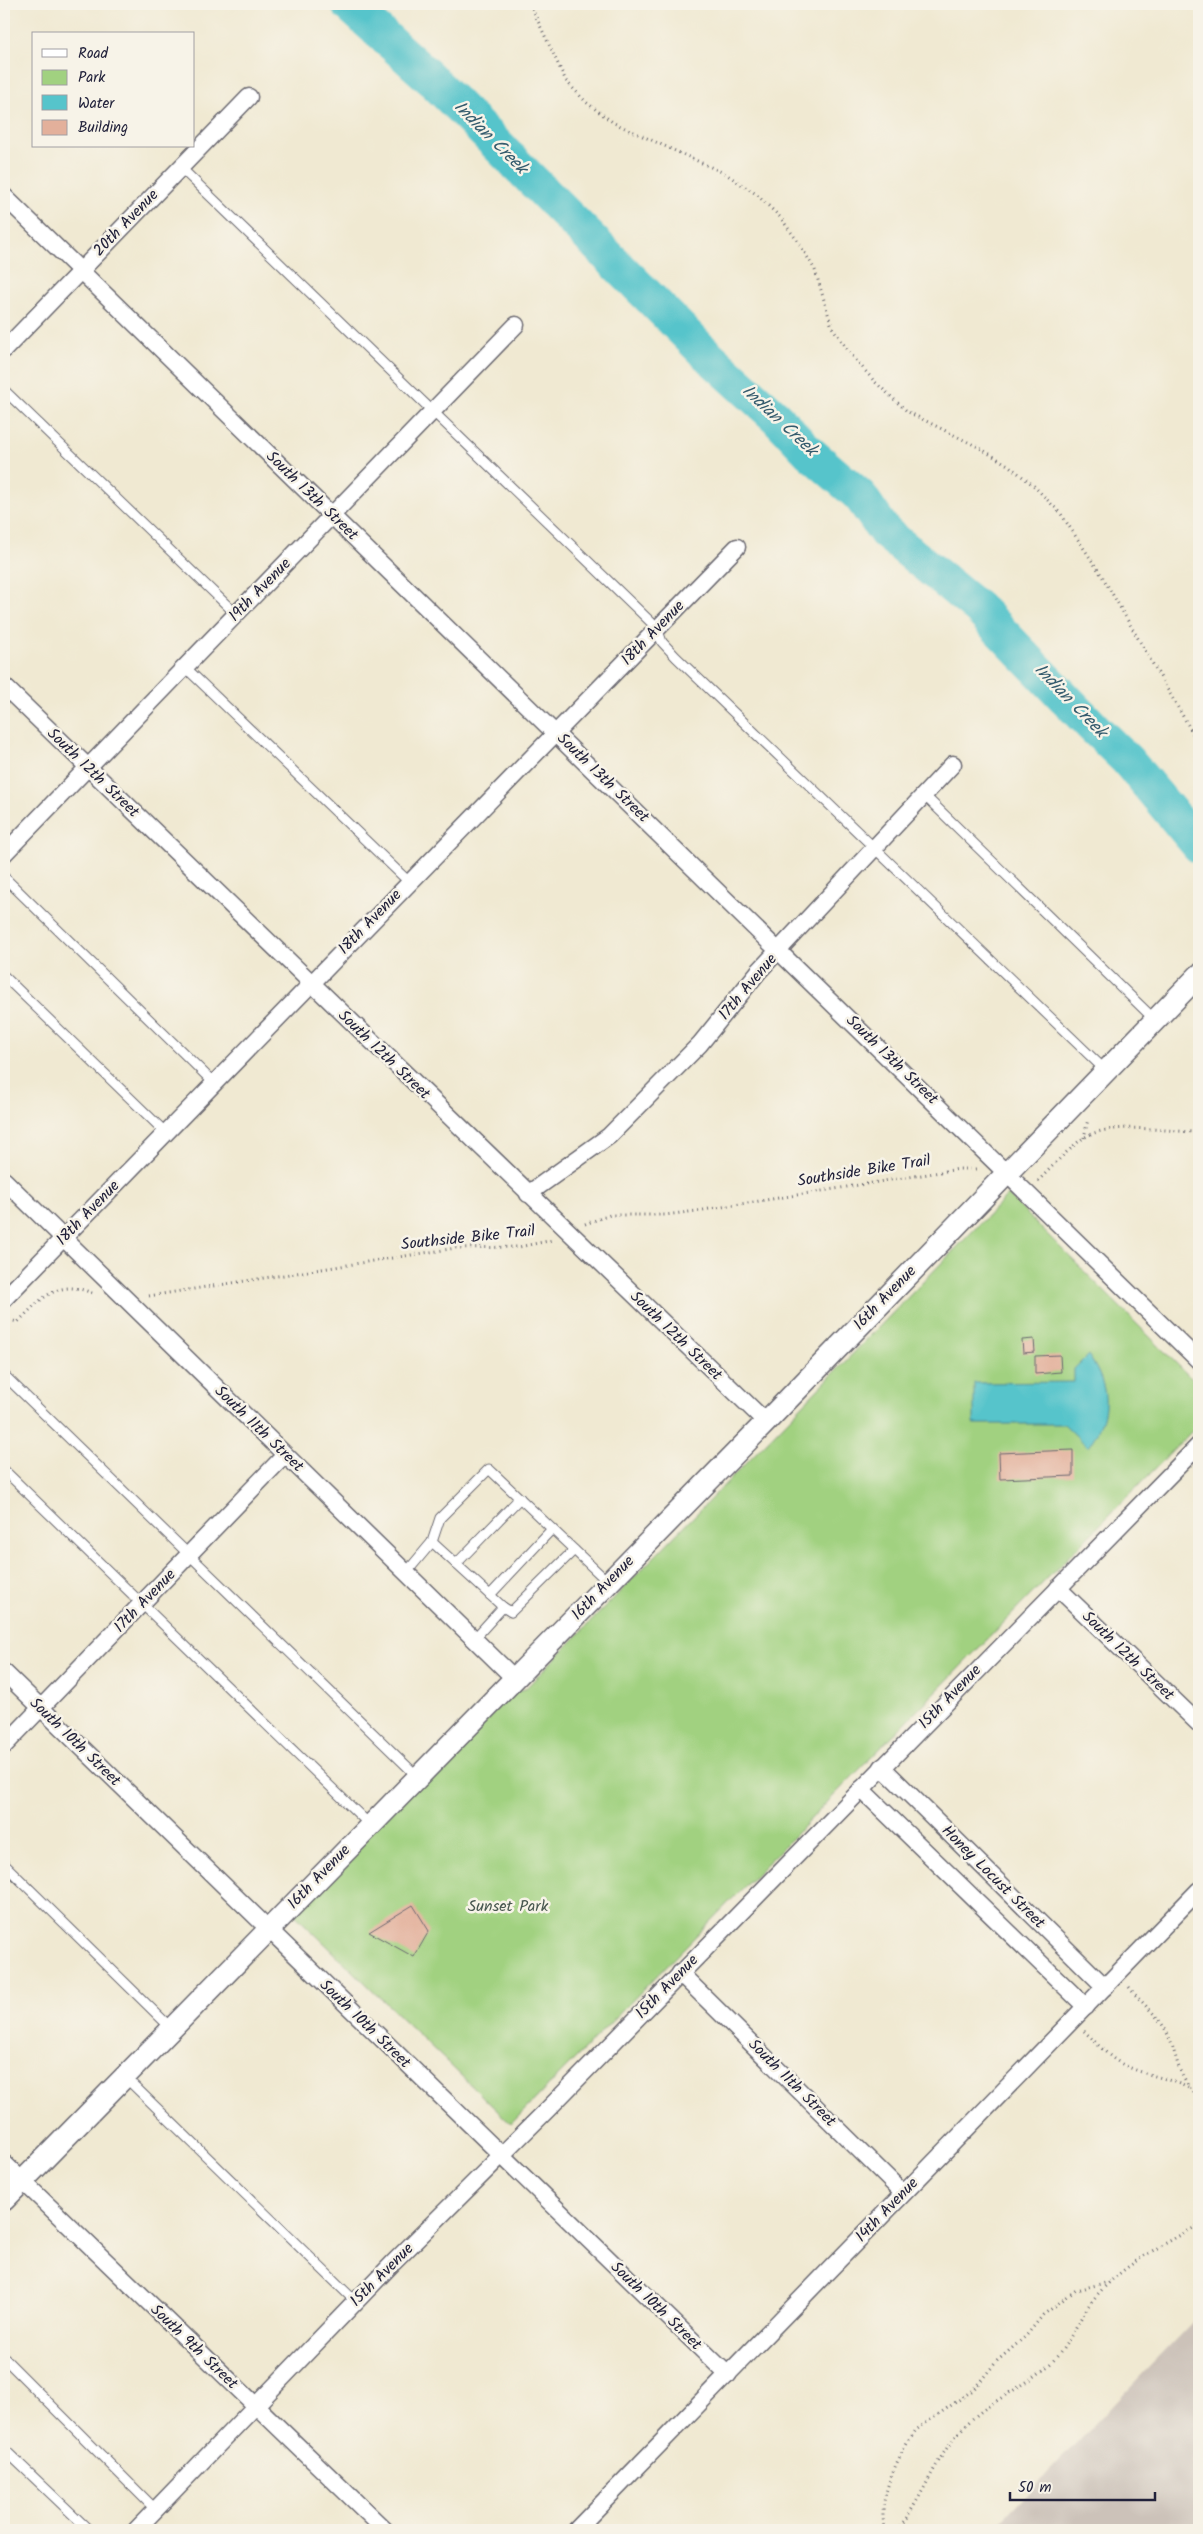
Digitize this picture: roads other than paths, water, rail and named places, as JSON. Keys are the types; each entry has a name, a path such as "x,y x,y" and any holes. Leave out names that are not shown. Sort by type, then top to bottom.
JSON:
{"street":[{"name":"20th Avenue","path":"4,350 180,166 249,97"},
{"name":"South 13th Street","path":"4,196 556,732 1199,1361"},
{"name":"19th Avenue","path":"4,854 516,325"},
{"name":"18th Avenue","path":"4,1299 737,546"},
{"name":"South 12th Street","path":"4,686 310,984 766,1422"},
{"name":"17th Avenue","path":"528,1194 609,1136 700,1044 779,950 953,764"},
{"name":"16th Avenue","path":"4,2200 766,1422 1199,975"},
{"name":"South 11th Street","path":"4,1180 514,1678"},
{"name":"15th Avenue","path":"136,2530 356,2302 1199,1444"},
{"name":"17th Avenue","path":"4,1746 285,1455"},
{"name":"South 12th Street","path":"1058,1588 1199,1724"},
{"name":"South 10th Street","path":"4,1672 500,2156 728,2375"},
{"name":"Honey Locust Street","path":"882,1767 1105,1987"},
{"name":"Honey Locust Street","path":"861,1789 1086,2007"},
{"name":"14th Avenue","path":"576,2530 1199,1890"},
{"name":"South 11th Street","path":"680,1974 903,2193"},
{"name":"South 9th Street","path":"4,2162 385,2530"}],"lane":[{"path":"180,166 657,628 662,642 672,652 1106,1071"},
{"path":"4,390 236,614"},
{"path":"185,667 409,882"},
{"path":"924,795 1156,1020"},
{"path":"4,877 214,1083"},
{"path":"4,976 166,1133"},
{"path":"4,1375 418,1777"},
{"path":"406,1573 432,1542 440,1518 490,1469 608,1582"},
{"path":"4,1470 370,1826"},
{"path":"456,1564 520,1498"},
{"path":"490,1595 552,1529"},
{"path":"432,1542 507,1610"},
{"path":"474,1639 574,1550"},
{"path":"4,1864 172,2028"},
{"path":"125,2076 356,2302"},
{"path":"4,2358 156,2510"},
{"path":"4,2449 89,2530"}],"water":[{"path":"1088,1355 1101,1379 1105,1401 1101,1424 1088,1447 1064,1424 974,1424 974,1383 1074,1382 1074,1369"}],"waterway":[{"name":"Indian Creek","path":"348,4 430,78 701,349 776,417 809,452 860,496 885,532 979,609 1127,760 1199,846"}],"park label":[{"name":"Sunset Park","path":"508,1906"}]}
